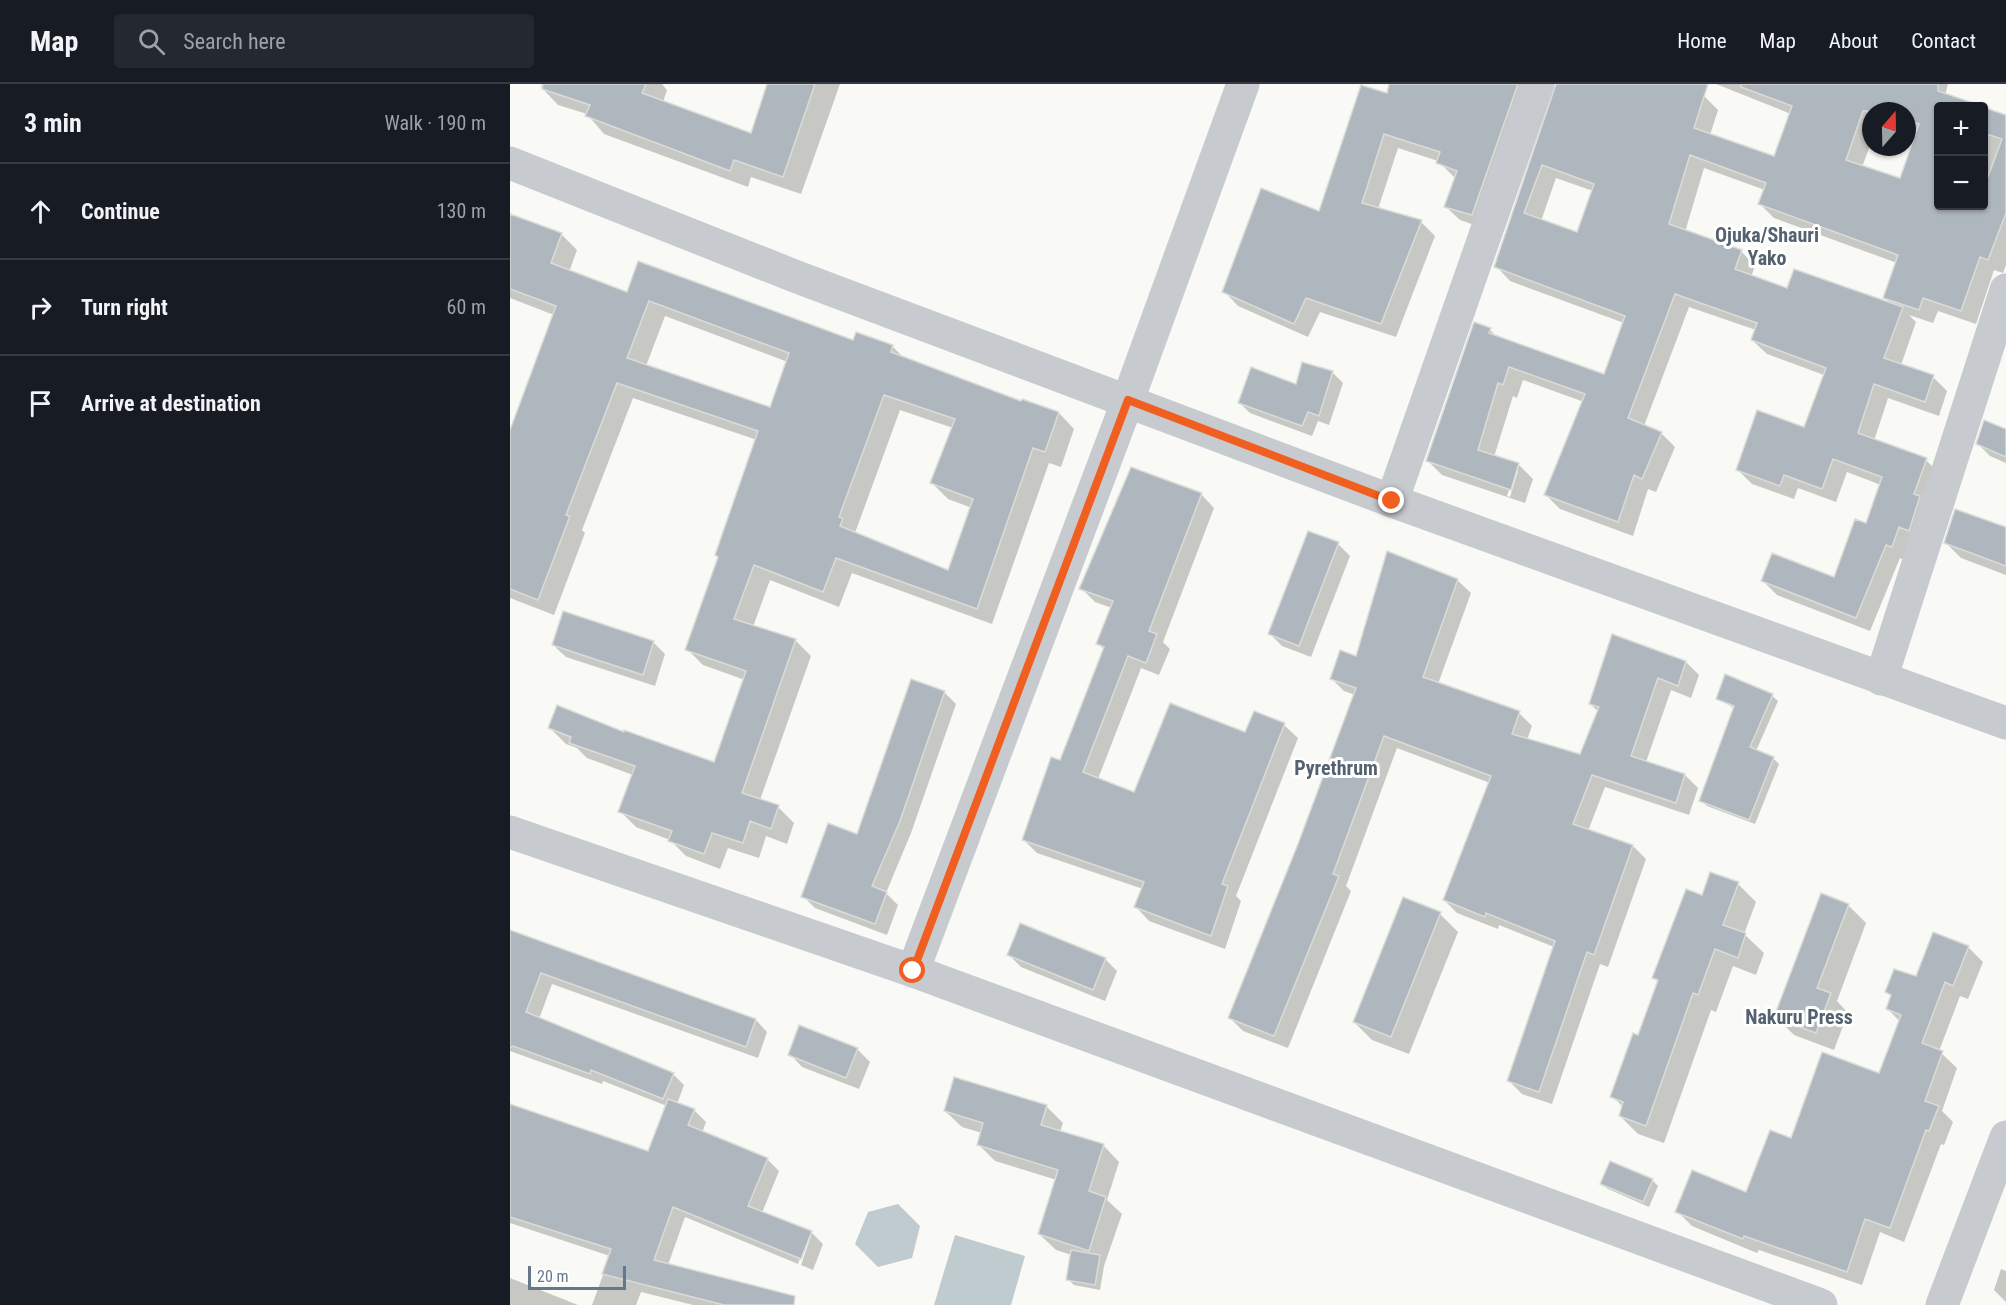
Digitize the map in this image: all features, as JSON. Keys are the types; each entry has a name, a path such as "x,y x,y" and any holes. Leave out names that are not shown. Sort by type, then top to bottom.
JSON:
{"street":[{"path":"913,971 1128,400 1243,84"},
{"path":"1392,501 1538,84"},
{"path":"510,164 797,277 1392,501 2006,723"},
{"path":"1881,679 2006,290"},
{"path":"510,832 913,971 1821,1305"},
{"path":"1942,1305 2006,1137"}],"shaded area":[{"path":"898,1204 920,1226 912,1258 878,1267 855,1244 868,1212"},
{"path":"955,1235 1025,1256 1011,1305 934,1305"}],"building":[{"path":"543,84 646,84 642,93 751,133 767,84 815,84 783,177 734,160 730,171 585,116 590,105 542,89"},
{"path":"1389,84 1518,84 1472,215 1444,207 1457,171 1436,163 1440,152 1384,134 1362,203 1422,220 1381,324 1306,298 1294,324 1222,292 1261,188 1319,211 1361,85 1387,93"},
{"path":"1556,84 1708,84 1694,128 1774,156 1792,106 1741,87 1741,84 1938,84 1938,91 1970,102 1934,102 1934,210 1988,210 1988,177 2002,139 1988,135 1988,109 2006,115 2006,213 1988,260 1980,257 1961,311 1923,298 1919,310 1883,298 1898,255 1758,204 1766,183 1690,155 1669,224 1742,250 1735,269 1787,288 1794,269 1903,307 1884,358 1934,375 1925,402 1874,384 1858,433 1927,458 1914,494 1920,496 1909,531 1899,527 1892,547 1886,545 1856,618 1761,581 1772,553 1834,577 1855,519 1866,523 1882,477 1833,459 1822,489 1784,475 1780,486 1736,470 1757,410 1804,427 1826,368 1751,340 1757,323 1675,294 1628,418 1662,432 1642,479 1634,475 1618,522 1544,495 1585,394 1509,367 1503,385 1498,383 1478,450 1519,463 1511,490 1426,461 1474,322 1491,328 1489,333 1604,374 1625,316 1494,267","holes":["1542,165 1594,184 1577,232 1524,213"]},
{"path":"510,214 562,233 551,263 627,292 638,261 853,340 856,332 893,345 891,352 1021,401 1022,399 1059,412 1045,452 1033,448 977,609 836,558 823,592 754,565 734,619 796,639 742,793 779,805 771,829 750,821 743,843 712,833 704,854 668,841 672,831 618,812 635,766 569,743 571,737 548,728 557,705 624,732 624,730 714,762 746,671 685,650 718,557 715,555 758,431 617,383 566,515 570,516 538,600 510,589 510,430 556,306 510,289","holes":["649,301 789,353 770,407 627,358","884,395 955,419 930,483 973,499 948,570 840,526 843,518 839,517"]},
{"path":"1302,362 1333,371 1319,416 1308,412 1302,426 1238,403 1251,367 1296,384"},
{"path":"1984,420 2006,429 2006,457 1976,444"},
{"path":"1131,467 1202,493 1149,631 1157,634 1146,663 1128,656 1083,772 1134,792 1170,703 1245,732 1254,711 1285,723 1222,884 1228,886 1211,936 1134,907 1144,882 1022,840 1051,757 1060,760 1104,647 1096,644 1113,601 1079,589"},
{"path":"1955,509 2006,527 2006,566 1944,543"},
{"path":"1308,531 1339,542 1299,646 1268,634"},
{"path":"1387,551 1458,579 1423,677 1520,711 1512,734 1580,754 1599,707 1589,704 1612,634 1686,661 1678,686 1658,678 1631,756 1685,774 1676,803 1592,775 1573,824 1633,845 1594,955 1587,952 1539,1092 1507,1081 1555,941 1486,913 1485,917 1443,900 1491,776 1384,736 1333,874 1339,876 1274,1036 1228,1018 1298,844 1356,688 1330,679 1340,650 1356,656"},
{"path":"563,611 654,641 643,675 552,645"},
{"path":"1725,674 1773,694 1750,747 1774,757 1749,820 1699,801 1734,706 1716,699"},
{"path":"911,679 945,691 900,821 872,886 887,892 875,924 801,897 828,823 857,834"},
{"path":"1710,872 1739,882 1723,925 1746,933 1738,958 1715,949 1698,995 1693,993 1646,1126 1619,1116 1623,1102 1610,1097 1633,1033 1638,1035 1658,980 1652,978 1686,889 1702,895"},
{"path":"1821,893 1849,904 1817,988 1831,993 1816,1033 1774,1017"},
{"path":"1403,897 1441,912 1391,1037 1353,1022"},
{"path":"1020,923 1106,958 1093,990 1007,955"},
{"path":"510,930 756,1019 746,1047 541,973 526,1012 674,1073 663,1099 591,1070 590,1074 513,1046 510,1048"},
{"path":"1933,932 1969,946 1953,986 1945,982 1922,1043 1943,1051 1925,1101 1939,1106 1929,1131 1926,1130 1890,1228 1865,1219 1847,1272 1744,1236 1743,1239 1675,1212 1692,1170 1746,1192 1770,1130 1791,1138 1822,1052 1879,1073 1901,1015 1886,1009 1891,995 1885,992 1894,969 1916,976"},
{"path":"799,1025 858,1048 846,1078 788,1055"},
{"path":"954,1077 1047,1105 1041,1125 1104,1144 1089,1191 1106,1197 1089,1251 1038,1234 1058,1170 977,1145 983,1123 944,1111"},
{"path":"668,1099 695,1109 688,1125 768,1158 748,1206 812,1231 801,1259 673,1207 654,1260 795,1296 794,1305 724,1305 602,1274 611,1249 510,1217 510,1104 648,1151"},
{"path":"1610,1161 1653,1179 1643,1202 1600,1184"},
{"path":"1071,1250 1100,1255 1095,1285 1066,1280"}],"district":[{"name":"Ojuka/Shauri Yako","path":"1767,246"},
{"name":"Pyrethrum","path":"1336,768"},
{"name":"Nakuru Press","path":"1799,1017"}],"route":[{"path":"913,971 1128,400 1392,501"}]}
